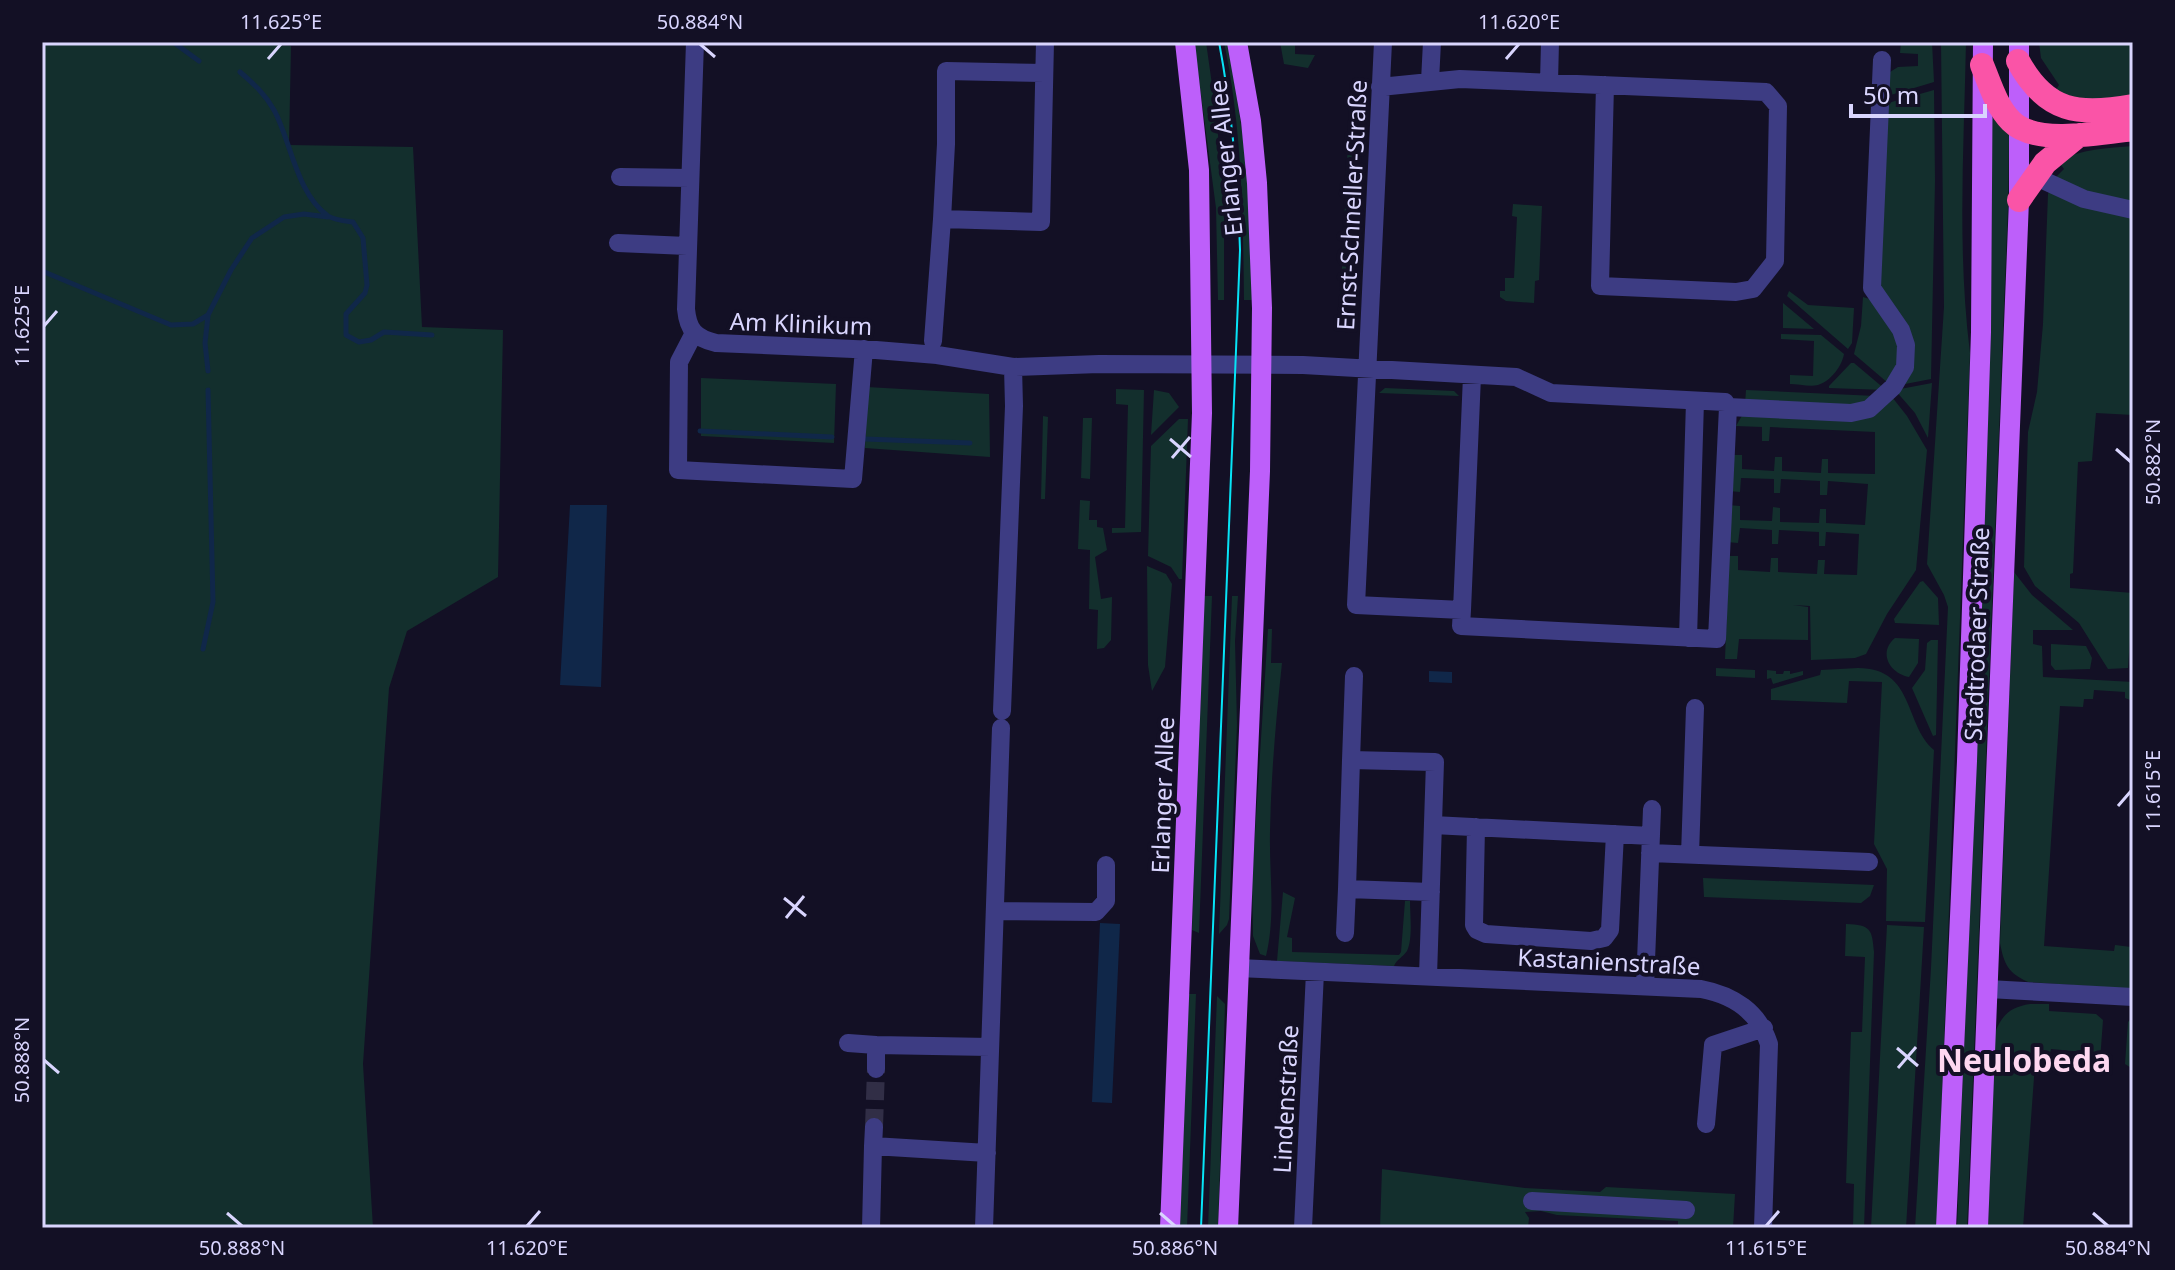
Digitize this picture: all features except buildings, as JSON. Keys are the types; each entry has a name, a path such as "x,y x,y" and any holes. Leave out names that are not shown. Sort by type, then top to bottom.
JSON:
{"highway":[{"path":"2019,52 2035,88 2052,102 2078,110 2133,106"},
{"path":"1982,53 1997,101 2019,128 2038,135 2079,135 2133,129"},
{"path":"2019,200 2034,176 2059,149 2079,135"}],"main road":[{"name":"Erlanger Allee","path":"1170,1228 1202,413 1199,170 1185,42"},
{"name":"Erlanger Allee","path":"1228,1228 1260,471 1262,300 1251,121 1237,42"},
{"name":"Stadtrodaer Straße","path":"1978,1228 2019,200 2019,52"},
{"name":"Stadtrodaer Straße","path":"1946,1228 1967,761 1981,332 1982,53"}],"street":[{"path":"695,42 686,309 687,323 693,335 679,362 678,470 853,479 864,349"},
{"path":"942,219 1041,222 1045,42"},
{"name":"Ernst-Schneller-Straße","path":"1383,42 1356,605 1462,610"},
{"path":"1430,81 1432,42"},
{"path":"1549,82 1550,42"},
{"path":"1728,407 1851,413 1869,409 1893,387 1905,367 1906,345 1901,330 1872,288 1882,60"},
{"path":"933,341 942,219 946,71 1044,73"},
{"path":"1380,87 1460,79 1549,82 1766,92 1778,106 1775,261 1753,289 1736,292 1600,286 1605,85"},
{"path":"2034,176 2084,199 2133,210"},
{"path":"620,177 690,178"},
{"path":"618,243 687,246"},
{"name":"Am Klinikum","path":"693,335 716,343 864,349 937,355 1013,367 1202,365"},
{"path":"1202,365 1303,365 1516,377 1551,393 1725,402 1728,407 1717,639 1461,626 1472,376"},
{"path":"984,1228 1013,367"},
{"path":"1688,638 1695,401"},
{"path":"1345,933 1354,676"},
{"path":"1690,855 1695,708"},
{"path":"1351,760 1435,762 1428,976"},
{"path":"1645,986 1652,809"},
{"path":"1433,825 1615,834 1690,855 1869,862"},
{"path":"1476,827 1474,925 1477,930 1486,934 1591,941 1604,938 1610,930 1615,834"},
{"path":"995,911 1096,912 1106,901 1106,865"},
{"path":"1347,889 1431,892"},
{"name":"Kastanienstraße","path":"1238,968 1717,992 1734,999 1764,1028"},
{"name":"Lindenstraße","path":"1303,1228 1315,972"},
{"path":"1988,989 2133,997"},
{"path":"1706,1124 1713,1045 1764,1028 1769,1044 1763,1228"},
{"path":"848,1043 990,1047"},
{"path":"876,1045 876,1069"},
{"path":"871,1228 874,1127"},
{"path":"873,1146 987,1153"},
{"path":"1532,1201 1686,1210"}],"green space":[{"path":"42,42 237,42 291,46 289,145 413,147 422,327 503,330 498,577 407,631 389,688 363,1064 373,1228 42,1228"},
{"path":"1194,42 1206,42 1216,113 1224,201 1224,300 1218,300 1216,208"},
{"path":"1224,42 1228,42 1248,169 1252,300 1244,300 1238,138"},
{"path":"1280,42 1295,42 1295,54 1315,55 1308,68 1284,64"},
{"path":"1901,42 1932,42 1934,82 1884,97 1890,72 1898,67 1918,66 1918,54 1900,53"},
{"path":"1941,42 1966,42 1962,237 1970,353 1937,1228 1915,1228 1948,607 1927,564 1944,307"},
{"path":"2039,42 2133,42 2133,99 2091,103 2054,93 2059,85 2041,58"},
{"path":"1934,90 1931,379 1900,385 1909,375 1880,289 1888,103"},
{"path":"1350,100 1356,100 1345,329 1339,329"},
{"path":"1992,117 2009,135 2008,207 1967,1228 1957,1228 1984,533"},
{"path":"2133,146 2133,415 2096,413 2092,461 2078,462 2073,573 2070,574 2070,588 2133,593 2128,668 2108,669 2079,623 2035,586 2024,567 2028,432 2037,392 2043,324 2048,194 2056,177 2064,169 2058,161 2104,148"},
{"path":"1513,204 1542,206 1539,280 1535,281 1534,303 1506,301 1500,297 1500,291 1505,291 1505,278 1514,278 1517,217 1512,216"},
{"path":"1789,291 1808,305 1854,308 1852,343 1848,349 1787,296"},
{"path":"1863,297 1873,300 1904,349 1888,383 1854,354 1861,326"},
{"path":"1783,303 1814,329 1783,328"},
{"path":"1781,334 1821,335 1844,354 1841,363 1823,383 1808,386 1790,384 1790,375 1813,376 1814,341 1781,339"},
{"path":"1854,363 1886,390 1829,388"},
{"path":"701,378 836,384 834,443 701,436"},
{"path":"1932,383 1928,438 1915,413 1895,390"},
{"path":"867,387 989,394 990,457 865,448"},
{"path":"1385,388 1454,391 1459,396 1379,393"},
{"path":"1116,389 1144,390 1141,532 1112,533 1112,528 1125,528 1128,405 1116,404"},
{"path":"1154,390 1169,393 1179,407 1151,435"},
{"path":"1746,390 1876,396 1860,409 1745,404"},
{"path":"1892,397 1927,450 1916,570 1887,614 1866,654 1855,658 1811,660 1810,606 1793,605 1808,607 1808,640 1739,639 1737,659 1725,659 1729,556 1738,556 1738,570 1770,572 1771,558 1778,558 1778,572 1817,574 1818,560 1825,560 1824,574 1857,575 1859,534 1826,532 1825,546 1819,546 1819,532 1779,530 1778,544 1772,544 1772,530 1740,528 1738,543 1727,542 1728,505 1740,506 1740,520 1772,521 1773,507 1780,508 1780,522 1819,523 1820,509 1826,509 1826,523 1865,525 1868,484 1828,481 1827,495 1820,495 1820,481 1781,479 1780,493 1774,493 1774,479 1741,478 1740,492 1729,491 1730,455 1742,455 1742,469 1774,471 1775,457 1782,457 1782,471 1821,473 1822,459 1828,459 1828,473 1875,474 1875,432 1770,427 1769,441 1762,441 1762,427 1736,426 1744,412 1851,419"},
{"path":"1043,416 1048,417 1045,499 1041,499"},
{"path":"1083,418 1092,418 1090,479 1081,478"},
{"path":"1179,419 1188,419 1182,579 1171,567 1148,556 1151,446"},
{"path":"1080,500 1090,501 1089,520 1097,520 1097,527 1103,528 1107,550 1095,557 1101,599 1112,597 1111,640 1104,648 1097,649 1098,610 1089,609 1090,550 1078,549"},
{"path":"1147,566 1166,574 1172,584 1165,667 1152,691 1148,665"},
{"path":"2014,572 2032,595 2073,630 2033,630 2033,644 2042,646 2043,677 2133,682 2133,701 2125,698 2125,692 2094,690 2093,699 2084,699 2083,707 2060,706 2044,946 2114,951 2115,945 2131,947 2133,989 2028,982 2011,971 2003,957 2000,943"},
{"path":"1923,581 1938,598 1939,625 1895,623 1894,619"},
{"path":"1204,596 1212,596 1199,933 1192,930"},
{"path":"1232,596 1238,596 1235,641 1237,725 1229,919 1219,934"},
{"path":"1268,629 1272,629 1271,663 1282,663 1271,789 1271,910 1266,956 1260,954 1253,936 1252,880"},
{"path":"1895,638 1919,639 1918,663 1909,677 1896,671 1888,661 1887,649"},
{"path":"1938,640 1936,735 1933,736 1912,688 1925,670 1927,643"},
{"path":"2051,644 2086,646 2092,658 2090,669 2055,670 2051,665"},
{"path":"1716,668 1755,670 1755,678 1716,676"},
{"path":"1767,670 1776,671 1776,674 1803,671 1803,675 1773,684 1771,678 1767,679"},
{"path":"1821,670 1876,670 1890,677 1899,687 1924,739 1934,750 1925,922 1886,921 1887,869 1874,844 1882,682 1849,681 1847,703 1771,700 1771,689 1820,675"},
{"path":"1703,878 1874,885 1870,896 1861,903 1704,897"},
{"path":"1283,892 1295,898 1287,937 1292,938 1292,952 1399,955 1405,901 1410,901 1411,933 1407,951 1394,966 1277,961"},
{"path":"1846,924 1869,930 1874,952 1864,1228 1853,1228 1854,1184 1846,1183 1851,1032 1862,1032 1865,957 1845,956"},
{"path":"1887,925 1924,927 1906,1228 1871,1228"},
{"path":"1188,994 1196,994 1187,1228 1180,1228"},
{"path":"1217,996 1225,1004 1218,1228 1208,1228"},
{"path":"2030,1004 2049,1004 2049,1011 2096,1014 2103,1020 2100,1061 2094,1061 2094,1053 2051,1049 2048,1064 2035,1064 2023,1228 1988,1228 1995,1033 2008,1012"},
{"path":"2133,1016 2133,1069 2125,1064 2128,1022"},
{"path":"1382,1169 1525,1188 1600,1192 1606,1187 1735,1194 1733,1228 1678,1228 1678,1221 1557,1215 1541,1211 1525,1212 1529,1218 1528,1228 1380,1228"}],"water":[{"path":"570,505 607,505 601,687 560,685"},
{"path":"1429,671 1452,672 1452,683 1429,682"},
{"path":"1100,923 1120,924 1112,1103 1092,1102"}],"waterway":[{"path":"173,42 199,61"},
{"path":"240,72 274,110 308,194 330,217 353,222 363,238 367,285 365,293 346,314 346,335 359,342 371,340 384,332 432,335"},
{"path":"42,271 171,325 193,324 208,315 252,238 284,217 304,214 328,217"},
{"path":"208,316 205,343 208,371"},
{"path":"203,649 213,602 208,390"},
{"path":"700,431 832,437"},
{"path":"865,439 970,443"}],"tunnel":[{"path":"874,1127 876,1069"}],"tram line":[{"path":"1201,1228 1240,250 1234,145 1219,42"}],"district":[{"name":"Neulobeda","path":"2024,1059"}]}
